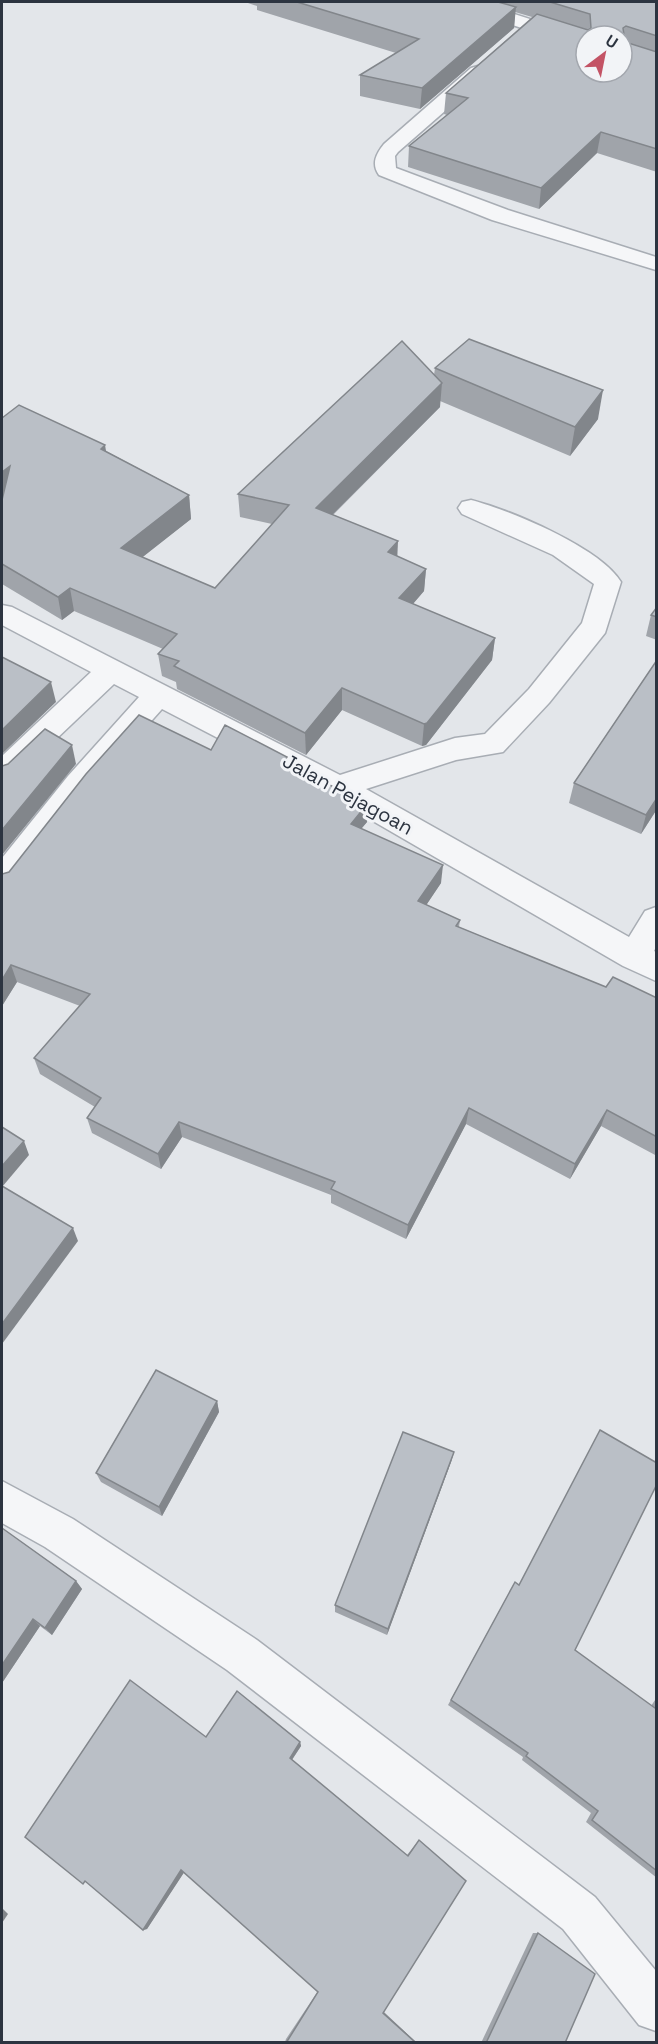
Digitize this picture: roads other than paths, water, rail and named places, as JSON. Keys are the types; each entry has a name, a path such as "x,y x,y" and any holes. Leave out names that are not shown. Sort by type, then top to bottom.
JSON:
{"street":[{"path":"460,2 574,39"},
{"path":"514,40 531,25"},
{"path":"496,56 391,148 385,156 386,171 500,215 657,264"},
{"path":"338,787 455,749 493,744 538,696 595,626 608,582 600,573 540,537 471,508"},
{"name":"Jalan Pejagoan","path":"2,614 338,787 646,963"},
{"path":"2,773 111,670"},
{"path":"2,880 78,784 158,694"},
{"path":"646,963 657,920"},
{"path":"2,1501 59,1533 242,1654 579,1913 657,2008"}]}
